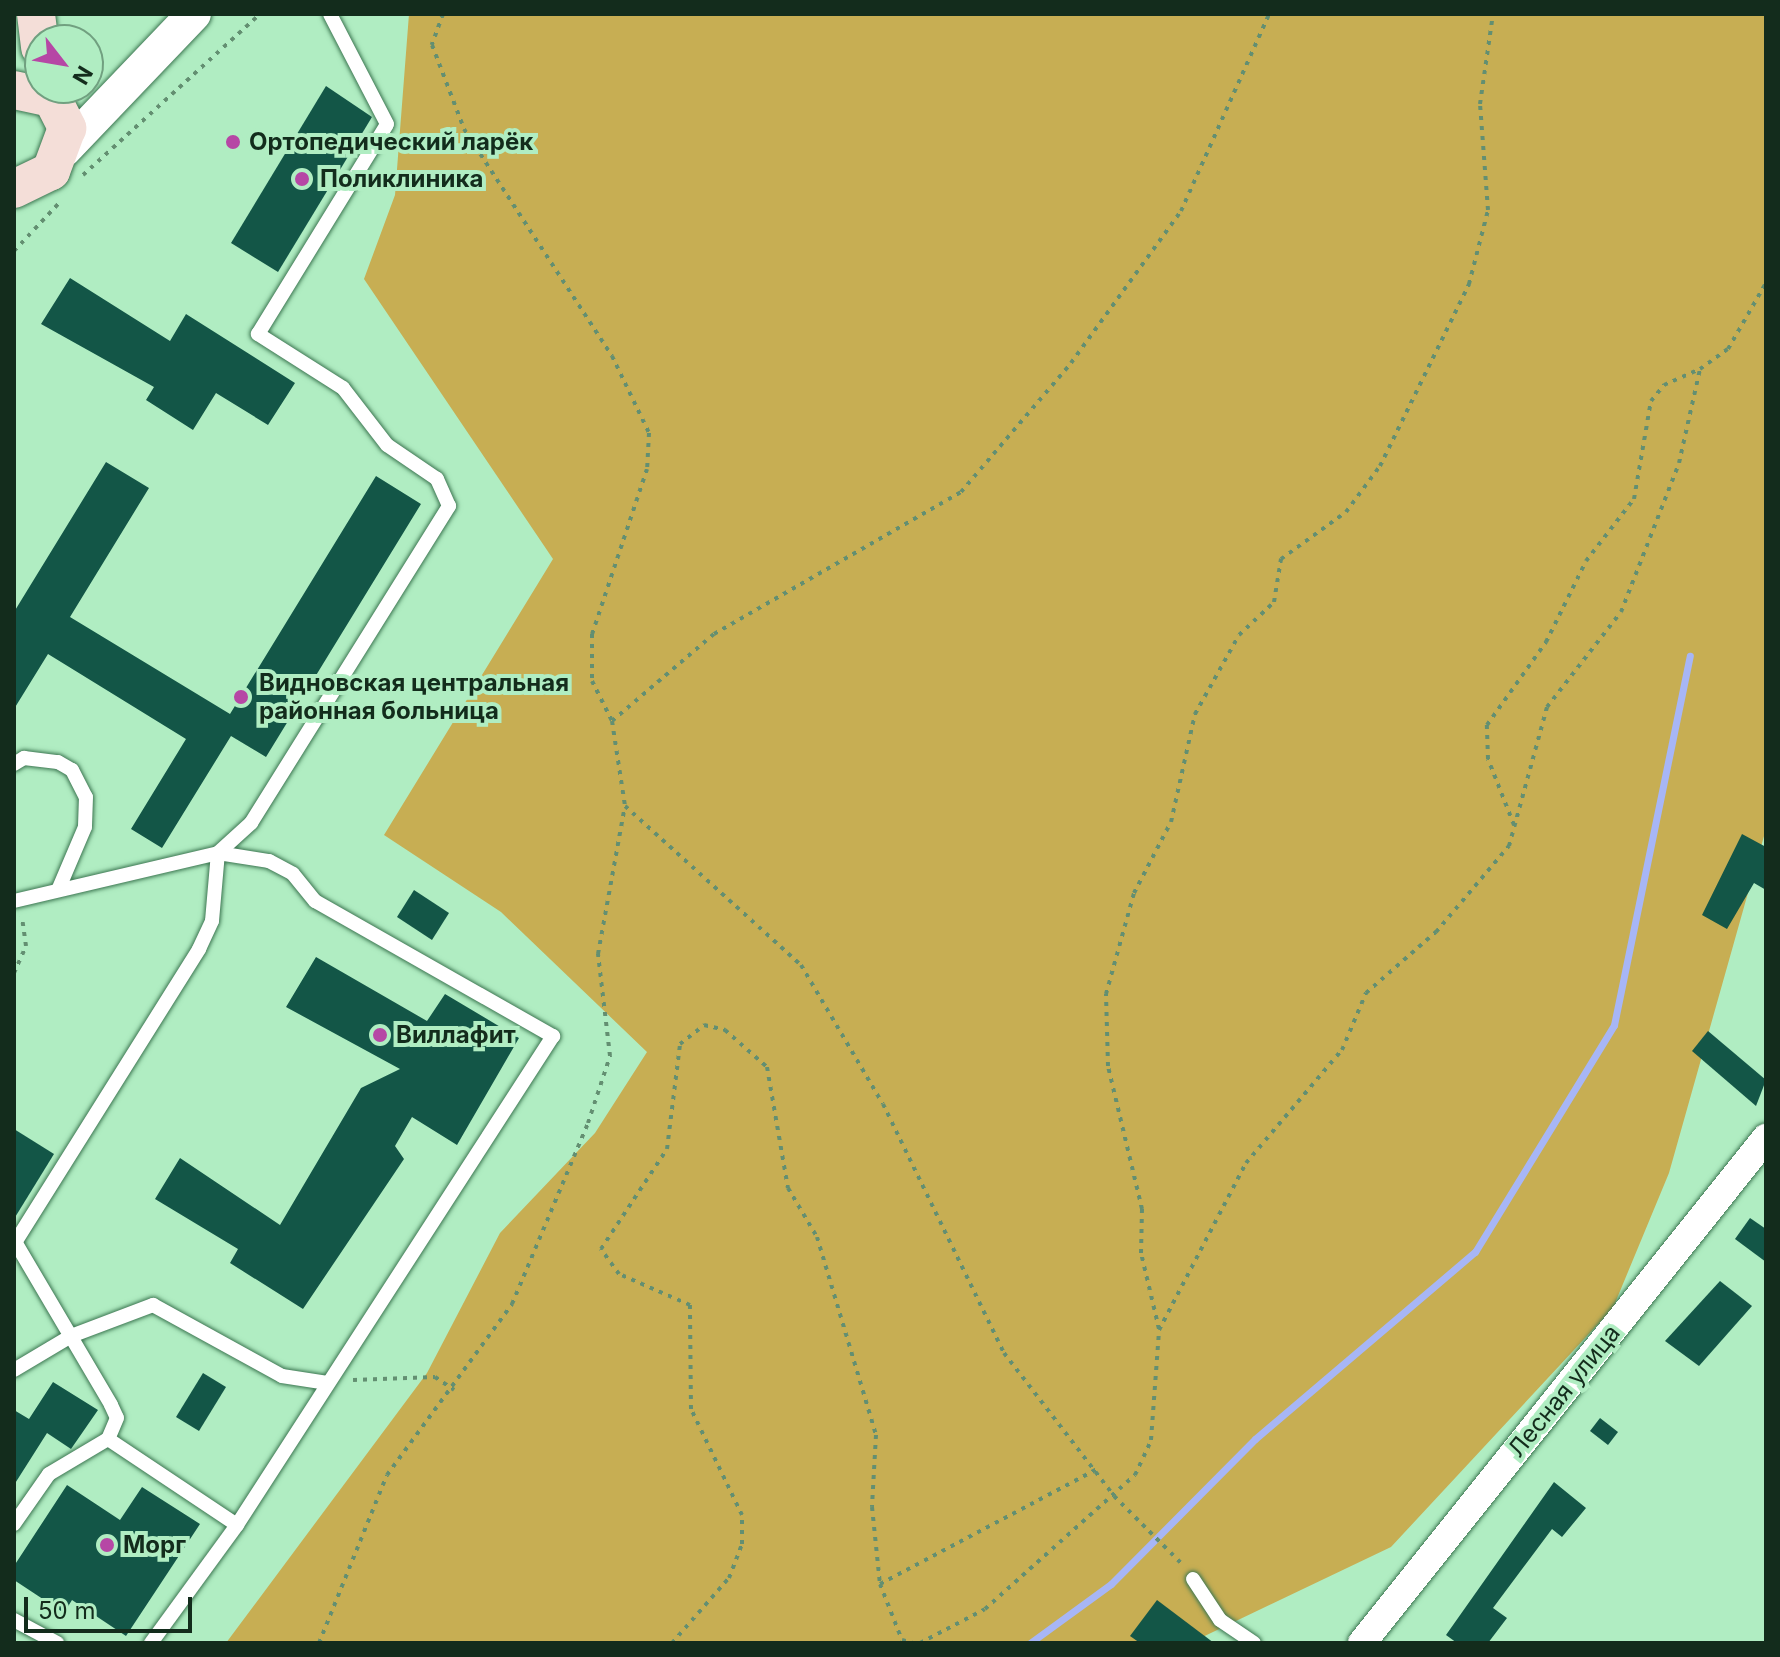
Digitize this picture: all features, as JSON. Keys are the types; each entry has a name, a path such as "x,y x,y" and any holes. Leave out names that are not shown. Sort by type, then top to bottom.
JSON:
{"main road":[{"path":"46,179 67,128 56,104"}],"street":[{"path":"46,179 184,23"},
{"path":"104,75 184,23"},
{"name":"Лесная улица","path":"1362,1643 1766,1138"}],"lane":[{"path":"14,1524 49,1474 108,1439 117,1418 15,1241 199,949 212,921 218,853 251,823 449,506 437,479 387,445 343,388 258,334 387,124 330,14"},
{"path":"14,764 58,762 72,770 86,797 85,827 59,888"},
{"path":"17,902 59,888 218,853 269,861 293,874 315,901 553,1036 237,1525 151,1643"},
{"path":"14,1370 71,1336 153,1305 282,1376 327,1383"},
{"path":"108,1439 237,1525"},
{"path":"1193,1579 1220,1620 1254,1643"},
{"path":"14,1620 57,1643"}],"path":[{"path":"14,251 46,179 260,14"},
{"path":"319,1643 387,1475 454,1390 512,1304 610,1056 598,954 625,806 612,721 592,681 592,634 647,469 649,433 612,356 464,129 432,45 443,14"},
{"path":"612,721 714,634 961,492 1071,363 1181,211 1269,14"},
{"path":"920,1643 985,1609 1114,1496 1135,1475 1151,1440 1159,1330 1141,1253 1142,1209 1108,1066 1106,994 1134,893 1171,822 1195,714 1239,635 1274,602 1281,559 1346,512 1380,466 1469,284 1488,210 1480,104 1493,14"},
{"path":"1515,830 1488,759 1487,725 1546,642 1586,561 1634,499 1651,401 1664,385 1700,369 1728,349 1766,283"},
{"path":"1159,1330 1246,1163 1342,1050 1366,993 1474,892 1515,830 1547,707 1621,612 1679,463 1700,369"},
{"path":"625,806 801,965 883,1104 1004,1353 1097,1469 1114,1496 1176,1555"},
{"path":"14,973 26,946 17,902"},
{"path":"672,1643 729,1578 742,1544 742,1515 691,1409 690,1305 619,1274 601,1249 667,1149 680,1044 704,1025 725,1030 767,1067 788,1188 817,1237 876,1435 872,1507 880,1584 900,1642 913,1643"},
{"path":"327,1383 435,1377 454,1390"},
{"path":"880,1584 1097,1469"}],"shaded area":[{"path":"409,14 1766,14 1766,829 1669,1173 1613,1308 1391,1547 1190,1643 226,1643 427,1373 500,1233 595,1133 647,1052 501,912 384,835 553,559 364,279 395,195"}],"building":[{"name":"Поликлиника","path":"326,86 372,117 278,272 231,243"},
{"path":"70,278 170,341 186,314 295,383 268,425 216,393 193,430 146,400 154,387 41,324"},
{"path":"106,462 149,488 70,617 230,714 376,476 421,504 266,757 231,736 162,848 131,829 186,739 48,654 14,709 14,612"},
{"path":"1742,834 1766,847 1766,890 1754,883 1727,929 1702,915"},
{"path":"414,890 449,913 432,940 397,917"},
{"path":"316,957 427,1021 445,994 519,1038 457,1145 412,1117 395,1146 404,1159 303,1309 230,1263 238,1249 155,1199 180,1158 280,1225 361,1088 400,1069 286,1007"},
{"path":"1708,1031 1766,1080 1756,1106 1692,1051"},
{"path":"14,1129 54,1154 14,1219"},
{"path":"1750,1218 1766,1229 1766,1262 1735,1239"},
{"path":"1720,1281 1752,1306 1699,1366 1665,1341"},
{"path":"203,1373 226,1387 199,1431 176,1417"},
{"path":"53,1382 98,1410 71,1449 47,1433 14,1485 14,1410 29,1419"},
{"path":"1600,1418 1618,1432 1608,1445 1590,1431"},
{"path":"1554,1482 1586,1508 1562,1537 1552,1529 1493,1608 1507,1618 1488,1643 1457,1643 1446,1635"},
{"name":"Морг","path":"67,1485 120,1520 142,1487 200,1524 126,1636 72,1600 64,1613 14,1580 14,1566"},
{"path":"1157,1600 1214,1643 1140,1643 1130,1636"}],"waterway":[{"path":"1030,1643 1111,1584 1255,1439 1475,1252 1614,1025 1690,656"}],"place":[{"name":"Ортопедический ларёк","path":"233,142"},
{"name":"Поликлиника","path":"302,179"},
{"name":"Видновская центральная районная больница","path":"241,697"},
{"name":"Виллафит","path":"380,1035"},
{"name":"Морг","path":"107,1545"}]}
